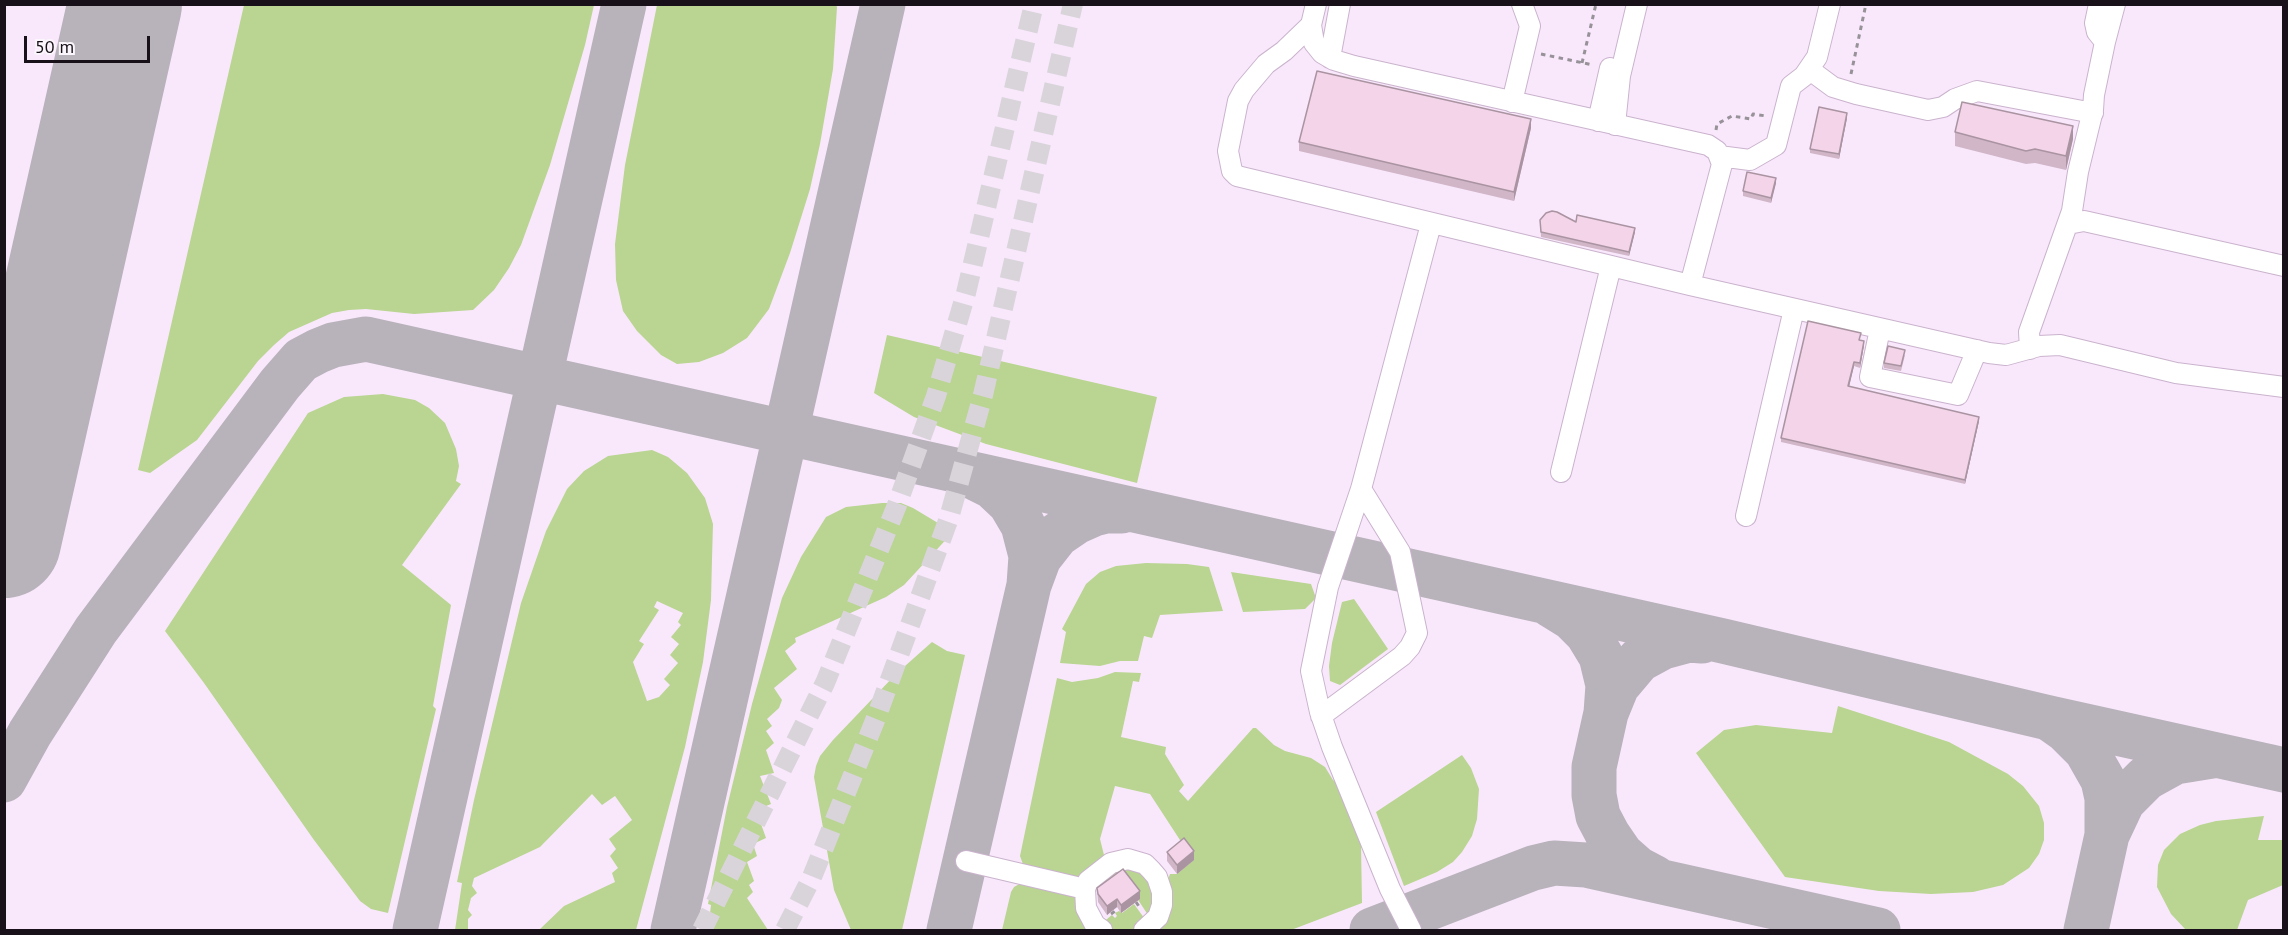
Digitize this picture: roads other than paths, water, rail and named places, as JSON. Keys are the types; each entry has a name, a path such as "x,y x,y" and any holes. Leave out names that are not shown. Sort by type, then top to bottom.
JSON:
{"lane":[{"path":"1316,4 1311,25 1314,43 1326,55 1354,66 1708,145 1717,151 1722,164 1690,285"},
{"path":"1324,4 1318,44 1326,55"},
{"path":"1326,55 1340,4"},
{"path":"1512,102 1530,26 1522,4"},
{"path":"1607,123 1610,69 1628,4"},
{"path":"1607,123 1637,4"},
{"path":"1719,156 1750,160 1776,145 1791,86 1810,70 1820,46 1830,4"},
{"path":"2099,4 2095,24 2097,32 2105,42"},
{"path":"2030,349 2029,332 2067,224 2115,4"},
{"path":"1311,25 1284,51 1266,64 1244,90 1238,101 1228,151 1232,171 1237,176 1690,285 2006,356 2039,346 2060,345 2176,373 2283,387"},
{"path":"1810,70 1833,87 1928,110 1943,107 1977,90 2093,113"},
{"path":"2067,224 2084,221 2283,266"},
{"path":"1411,930 1390,889 1332,747 1311,671 1328,587 1360,489 1431,224"},
{"path":"1562,472 1611,266"},
{"path":"1746,516 1794,309"},
{"path":"1880,328 1870,377 1958,395 1977,350"},
{"path":"1322,716 1402,656 1417,633 1400,552 1360,489"},
{"path":"1102,930 1095,925 1086,908 1085,888 1088,881 1111,863 1128,859 1145,864 1157,877 1162,892 1162,905 1158,916 1144,930"},
{"path":"966,861 1085,888"}],"tunnel":[{"path":"702,930 825,683 897,505 936,396 966,293 1034,4"},
{"path":"785,930 812,877 876,718 949,518 983,395 1073,4"}]}
